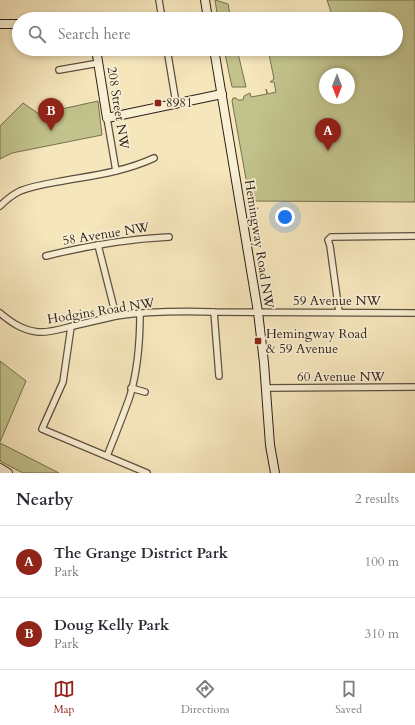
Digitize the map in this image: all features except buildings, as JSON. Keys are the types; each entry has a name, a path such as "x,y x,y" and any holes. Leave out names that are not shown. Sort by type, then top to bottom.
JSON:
{"street":[{"path":"159,0 161,12"},
{"path":"205,0 207,12"},
{"path":"0,24 12,24"},
{"name":"208 Street NW","path":"98,56 116,171"},
{"path":"168,56 176,103"},
{"name":"Hemingway Road NW","path":"215,56 258,312 266,388 270,445 270,473"},
{"path":"59,70 99,63"},
{"path":"107,118 222,94"},
{"path":"0,206 20,191 38,186 116,171 141,164 154,158"},
{"path":"339,312 328,240 331,237 415,236"},
{"name":"58 Avenue NW","path":"46,256 98,245 147,238 168,237"},
{"path":"98,245 116,316"},
{"name":"Hodgins Road NW","path":"0,313 21,328 38,332 71,327 116,316 140,313 183,311 258,312"},
{"path":"214,312 219,376"},
{"name":"59 Avenue NW","path":"258,312 415,313"},
{"path":"107,456 131,388 139,353 140,313"},
{"path":"71,327 62,382 42,428 147,473"},
{"name":"60 Avenue NW","path":"266,388 415,387"},
{"path":"131,388 145,392"},
{"name":"Hemingway Road NW","path":"270,445 275,473"},
{"path":"0,468 8,473"}],"green space":[{"path":"215,0 228,4 230,12 217,12"},
{"path":"327,0 415,0 415,202 250,201 232,101 233,98 243,100 244,96 250,93 251,97 267,94 266,89 268,94 276,92 274,82 270,82 274,79 269,56 403,56 403,12 331,12"},
{"path":"225,56 239,56 246,87 232,87"},
{"path":"98,101 102,135 12,153 0,159 0,126 23,103 39,114"},
{"path":"0,361 26,381 0,442"},
{"path":"0,443 59,473 23,473 0,461"}],"place":[{"name":"8981","path":"158,103"},
{"name":"Doug Kelly Park","path":"51,131"},
{"name":"The Grange District Park","path":"328,151"},
{"name":"Hemingway Road & 59 Avenue","path":"258,341"}]}
